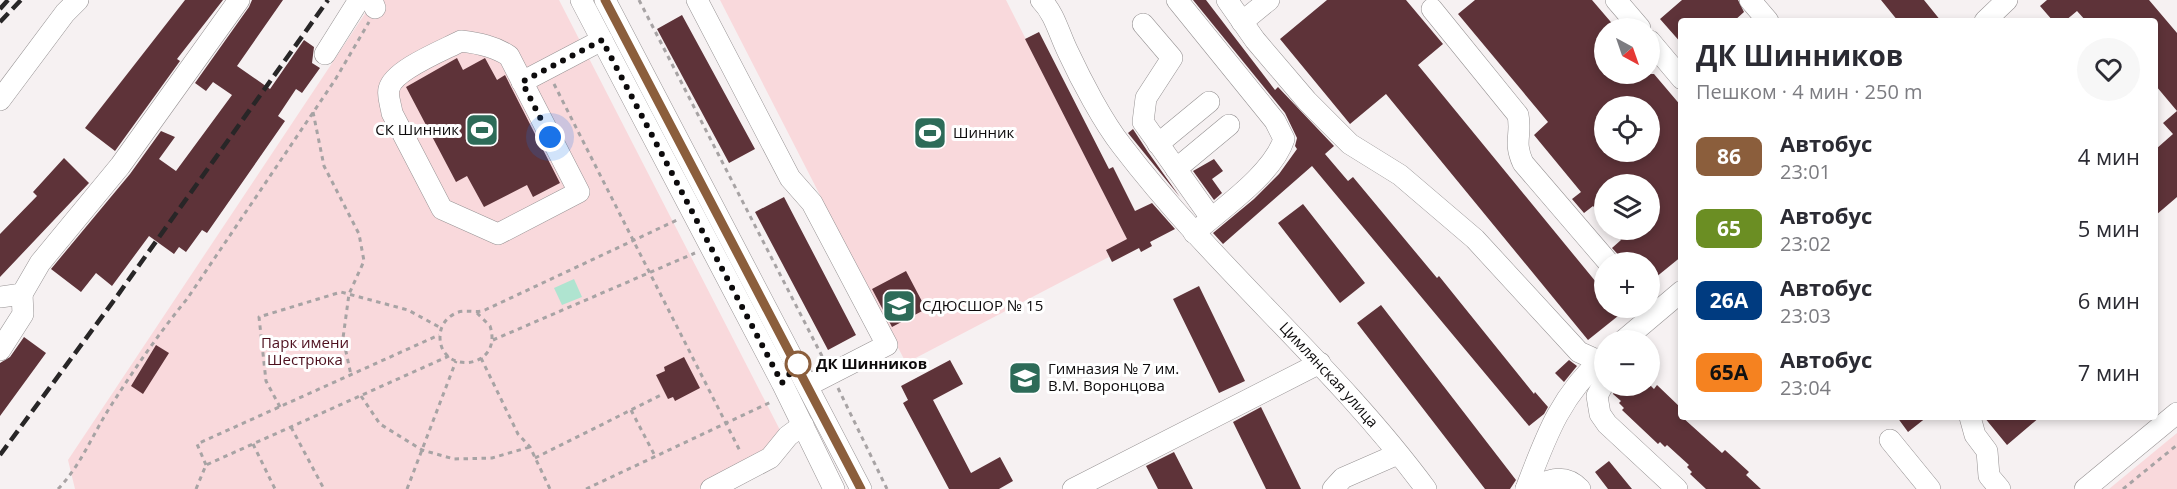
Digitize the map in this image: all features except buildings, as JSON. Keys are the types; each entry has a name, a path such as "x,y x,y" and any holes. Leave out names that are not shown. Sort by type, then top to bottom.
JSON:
{"street":[{"path":"0,100 65,13 78,0"},
{"path":"0,350 23,314 22,294 40,263 120,166 239,0"},
{"path":"581,0 834,489"},
{"path":"605,0 861,489"},
{"path":"697,0 790,178 812,203 887,345 809,386"},
{"path":"1177,0 1275,122 1284,140 1280,152 1267,169 1194,233"},
{"path":"1227,0 1242,22 1307,101 1350,144 1400,175 1476,239 1579,352 1594,361"},
{"path":"1242,22 1269,0"},
{"path":"1616,0 1631,18"},
{"path":"1750,0 1765,18"},
{"path":"1988,18 2007,0"},
{"path":"325,54 369,3"},
{"name":"Цимлянская улица","path":"1048,3 1068,53 1114,134 1223,266 1320,363 1426,489"},
{"path":"1432,9 1518,115 1520,127 1516,148 1523,163 1599,252"},
{"path":"1143,24 1173,58 1146,98 1143,122 1211,218"},
{"path":"522,82 602,40"},
{"path":"460,41 478,43 509,56 522,82 579,192 498,234 442,209 392,112 389,86 401,72 460,41"},
{"path":"1660,53 1678,74"},
{"path":"1158,144 1209,102"},
{"path":"1114,134 1144,114"},
{"path":"1176,169 1229,125"},
{"path":"0,297 22,294"},
{"path":"1660,305 1678,294"},
{"path":"1633,330 1644,318"},
{"path":"1073,489 1320,363"},
{"path":"1526,489 1559,409 1576,385 1594,372"},
{"path":"1597,396 1600,414 1607,424 1677,489"},
{"path":"2085,489 2177,413"},
{"path":"1971,420 1975,435 1987,451 1989,476 2000,489"},
{"path":"711,489 770,458 788,436 803,426"},
{"path":"1890,440 1930,489"},
{"path":"1333,489 1343,478 1398,454"},
{"path":"1526,489 1562,478 1570,479 1580,489"}],"path":[{"path":"639,0 888,489"},
{"path":"58,489 76,470 111,405 164,327 187,299 313,112 364,31 369,3"},
{"path":"546,69 749,469"},
{"path":"313,112 324,166 359,234 364,261 349,294 342,338 351,375"},
{"path":"477,313 490,326 493,340 488,352 470,363 456,361 448,356 441,344 440,334 441,328 452,315 460,311 477,313 678,219"},
{"path":"493,340 695,253"},
{"path":"280,407 266,381 259,317 341,291 408,310 441,328"},
{"path":"206,465 197,444 440,334"},
{"path":"196,489 206,465 448,356"},
{"path":"481,358 519,434 530,447 550,489"},
{"path":"407,489 456,361"},
{"path":"535,458 661,394"},
{"path":"361,396 380,424 422,450 464,458 492,458 530,447"},
{"path":"586,489 771,402"},
{"path":"631,410 655,456"},
{"path":"291,427 324,489"},
{"path":"253,444 275,489"},
{"path":"2123,489 2177,445"}],"green space":[{"name":"Парк имени Шестрюка","path":"374,0 559,0 781,432 750,463 699,489 75,489 68,460"},
{"name":"Шинник","path":"720,0 1006,0 1127,239 1106,250 1109,257 906,363"},
{"path":"2177,433 2177,489 2109,489"}],"shaded area":[{"path":"574,279 582,297 562,305 554,288"}],"railway":[{"path":"0,9 8,0"},
{"path":"0,22 21,0"},
{"path":"0,455 115,299 328,0"}],"bus line":[{"name":"86","path":"605,0 861,489"}],"place":[{"name":"СК Шинник","path":"482,130"},
{"name":"Шинник","path":"930,133"},
{"name":"СДЮСШОР № 15","path":"899,306"},
{"name":"ДК Шинников","path":"798,364"},
{"name":"Гимназия № 7 им. В.М. Воронцова","path":"1025,378"}],"route":[{"path":"550,137 522,82 602,40 782,383 798,364"}]}
